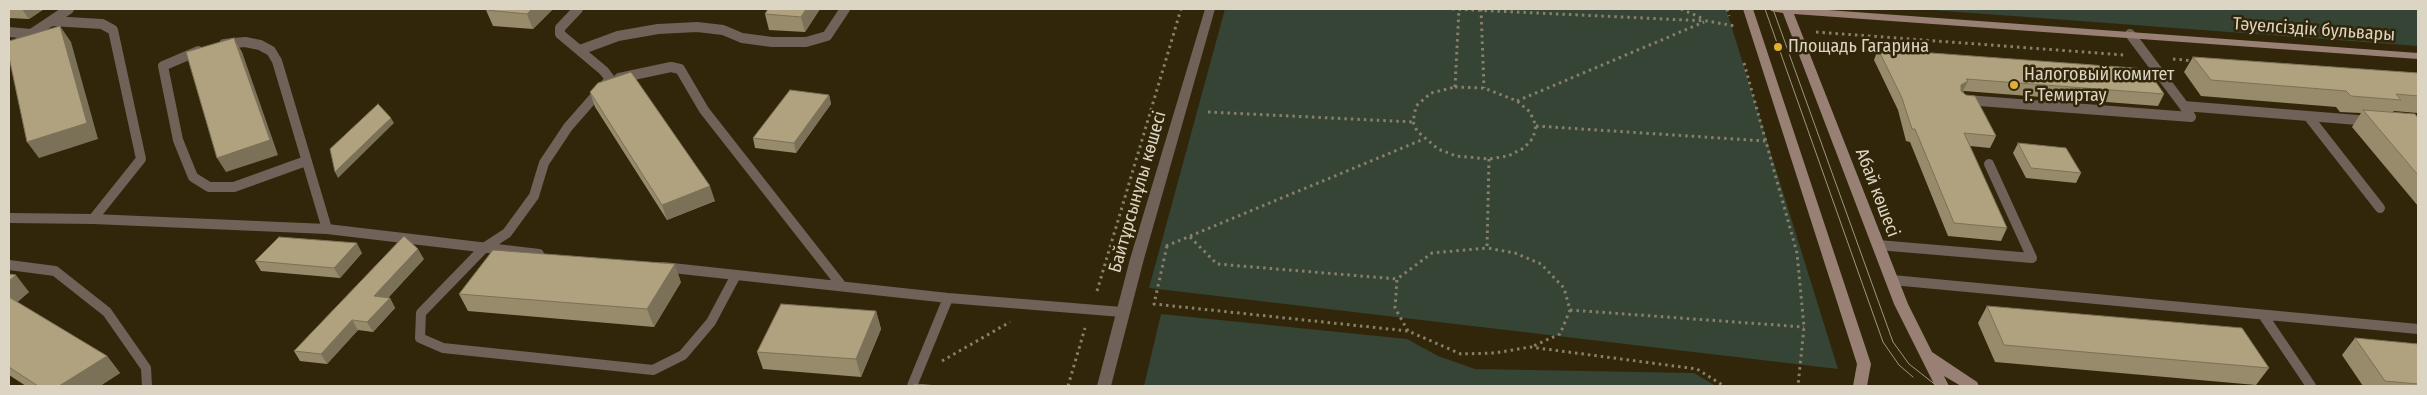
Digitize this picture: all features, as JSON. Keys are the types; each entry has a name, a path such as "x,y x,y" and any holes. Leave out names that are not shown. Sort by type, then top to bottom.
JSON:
{"street":[{"name":"Байтұрсынұлы көшесі","path":"1104,386 1136,259 1210,9"},
{"path":"1748,9 1864,364 1860,386"},
{"name":"Абай көшесі","path":"1783,9 1794,31 1892,280 1942,386"},
{"name":"Тәуелсіздік бульвары","path":"1783,9 2418,56"},
{"path":"1925,352 1946,370 1972,386"}],"lane":[{"path":"9,49 69,9"},
{"path":"578,9 560,28 560,34 604,70 610,79"},
{"path":"580,50 618,36 658,29 697,27 723,30 742,38 765,41 806,42 827,36 845,9"},
{"path":"51,21 102,24 113,30 141,160 93,219"},
{"path":"9,32 31,34"},
{"path":"1962,100 2191,117 2130,34"},
{"path":"306,161 234,188 210,186 193,177 178,140 163,66 213,46 246,42 260,45 271,51 277,61 327,229"},
{"path":"736,275 711,322 683,354 653,370 443,348 420,338 421,313 484,248 507,233 522,214 534,196 544,163 588,101 610,79 671,67 680,69 704,110 842,286"},
{"path":"2184,106 2382,122"},
{"path":"2308,116 2380,208"},
{"path":"1878,245 2032,258 1988,164"},
{"path":"9,218 93,219 327,229 552,255"},
{"path":"9,265 55,271 107,312 146,368 147,386"},
{"path":"649,266 948,298 1122,312"},
{"path":"1892,280 2418,329"},
{"path":"914,381 948,298"},
{"path":"2263,315 2311,386"}],"path":[{"path":"1068,386 1181,9"},
{"path":"1452,9 1707,21"},
{"path":"1455,87 1459,9"},
{"path":"1681,9 1707,21"},
{"path":"1727,9 1735,34"},
{"path":"1481,10 1484,88"},
{"path":"1517,100 1707,21"},
{"path":"1794,31 2195,61"},
{"path":"1742,58 1797,253 1804,327 1798,386"},
{"path":"1455,87 1484,88 1517,100 1530,112 1536,126 1533,138 1524,148 1508,156 1489,159 1456,156 1438,149 1424,139 1413,122 1416,106 1431,93 1455,87"},
{"path":"1208,112 1413,122"},
{"path":"1536,126 1765,141"},
{"path":"1136,259 1424,139"},
{"path":"1486,248 1489,159"},
{"path":"1167,246 1154,304 1408,331 1461,354 1495,353 1530,347 1560,334 1570,310 1564,288 1540,264 1515,254 1486,248 1432,253 1397,279 1217,264 1190,237"},
{"path":"1397,279 1395,308 1408,331"},
{"path":"914,381 1039,305"},
{"path":"1570,310 1804,327"},
{"path":"1530,347 1697,369 1724,386"}],"green space":[{"path":"1225,9 1726,9 1838,369 1149,288"},
{"path":"1918,9 2418,9 2418,46"},
{"path":"1161,314 1407,339 1438,356 1475,369 1694,373 1716,386 1144,386"}],"building":[{"path":"532,9 527,14 486,10"},
{"path":"768,9 806,9 801,17 765,14"},
{"path":"60,26 87,123 27,142 9,57 9,41"},
{"path":"234,38 270,140 217,158 186,52"},
{"path":"1878,49 2147,69 2164,94 1966,79 1968,81 1961,85 1961,91 1966,95 1975,96 1996,136 1964,133 2007,228 1954,223 1915,129 1912,129 1902,98"},
{"path":"2193,57 2418,73 2418,96 2396,94 2401,100 2351,96 2346,91 2211,80"},
{"path":"631,72 710,186 662,205 590,92 598,83"},
{"path":"790,90 829,95 794,143 753,138"},
{"path":"378,104 391,118 335,172 330,149"},
{"path":"2363,110 2415,114 2418,118 2418,175"},
{"path":"2018,143 2066,148 2081,173 2031,168"},
{"path":"404,236 418,249 374,296 390,298 367,322 352,320 321,354 294,351"},
{"path":"279,237 357,243 334,268 255,261"},
{"path":"493,250 675,264 647,309 459,294"},
{"path":"9,274 16,275 9,281"},
{"path":"9,297 107,356 59,386 38,386 9,367"},
{"path":"781,304 876,311 856,359 757,352"},
{"path":"1987,306 2242,328 2269,368 2004,345"},
{"path":"2355,338 2418,344 2418,384 2385,381"},
{"path":"914,384 939,386 913,386"}],"tram line":[{"path":"1765,9 1883,342 1899,365 1913,377"},
{"path":"1773,9 1893,342 1909,364 1937,386"}],"place":[{"name":"Площадь Гагарина","path":"1778,47"},
{"name":"Налоговый комитет г. Темиртау","path":"2014,85"}]}
